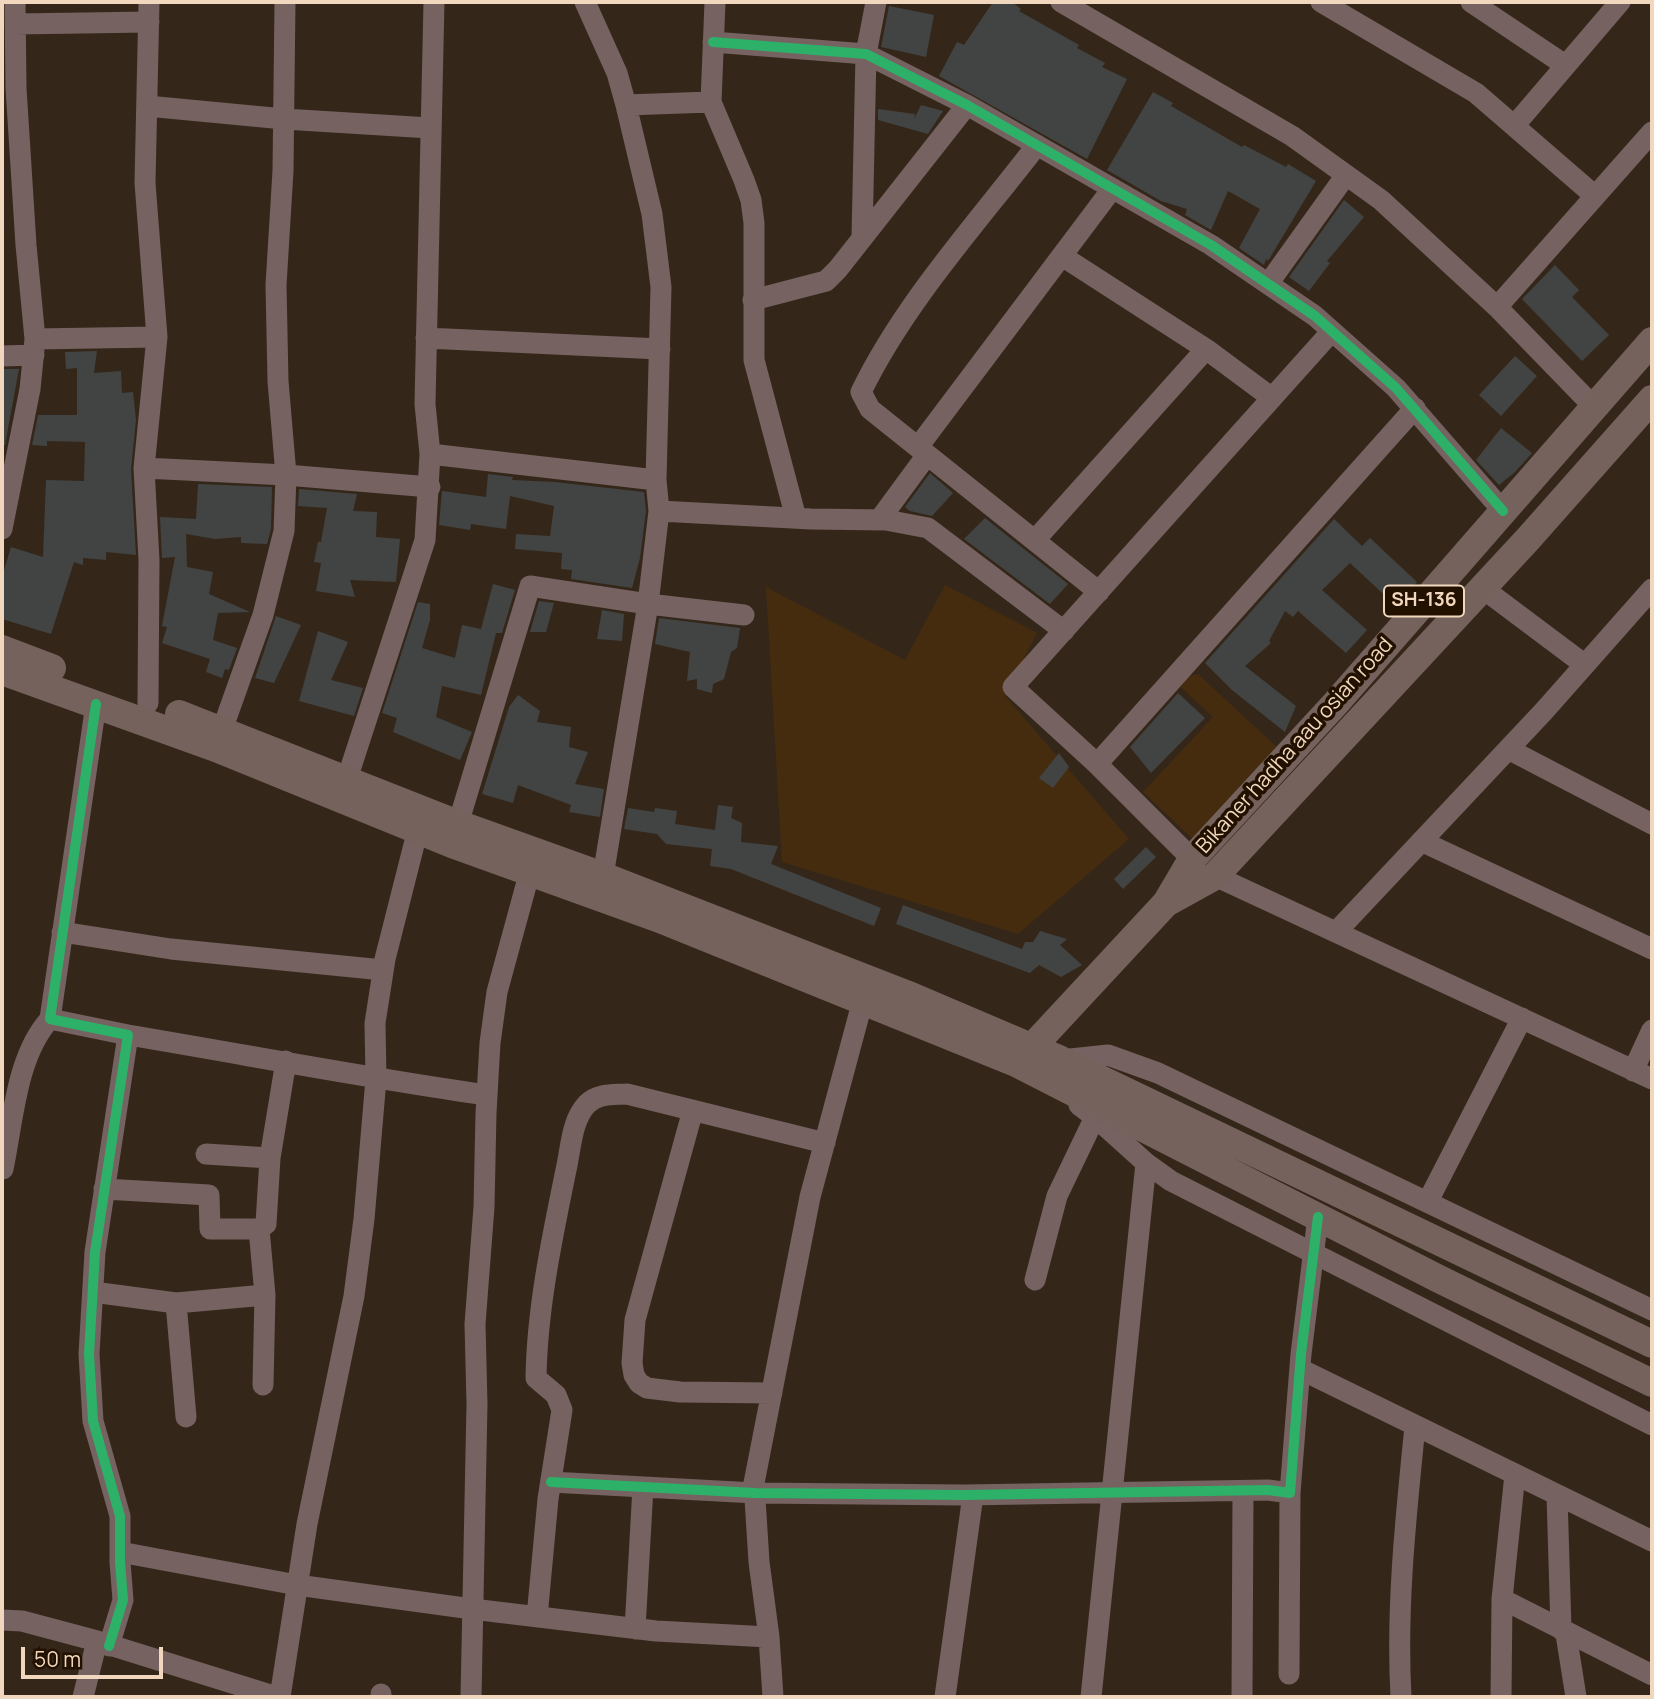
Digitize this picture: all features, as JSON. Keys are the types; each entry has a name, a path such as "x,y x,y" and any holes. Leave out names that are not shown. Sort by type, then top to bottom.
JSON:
{"main road":[{"name":"Bikaner hadha aau osian road","path":"1024,1055 1166,903 1192,859 1335,704 1652,341"},
{"name":"Bikaner hadha aau osian road","path":"1166,903 1215,876 1481,587 1528,540 1652,400"},
{"path":"2,649 222,730 458,824 603,876 906,994 1024,1055 1318,1216 1439,1279 1652,1383"},
{"path":"2,671 96,704 530,872 660,919 863,1000 1024,1055 1061,1060 1652,1344"}],"street":[{"path":"2,529 30,389 35,347 16,88 15,2"},
{"path":"222,730 263,615 284,531 286,475 278,381 276,285 283,171 285,2"},
{"path":"347,779 425,540 430,487 425,404 434,2"},
{"path":"585,2 617,73 626,105 652,214 661,288 656,480 659,511 648,604 603,876"},
{"path":"715,2 711,102 751,200 754,223 754,360 796,518"},
{"path":"862,237 866,54 876,2"},
{"path":"1061,2 1292,136 1381,200 1497,307 1594,407"},
{"path":"1321,2 1476,93 1595,197"},
{"path":"1471,2 1565,65"},
{"path":"1514,126 1620,2"},
{"path":"15,24 149,12 145,183 157,337 144,468 149,560 148,703"},
{"path":"713,42 866,54 967,105 1211,245 1315,316 1396,388 1503,510"},
{"path":"626,105 711,102"},
{"path":"753,300 826,281 967,105"},
{"path":"147,106 284,119 430,128"},
{"path":"1497,307 1652,132"},
{"path":"1037,145 906,315 874,364 861,392 870,409 1099,592"},
{"path":"1268,284 1346,175"},
{"path":"880,519 923,451 1112,189"},
{"path":"1062,256 1206,349 1272,398"},
{"path":"1192,859 1097,764 1013,687 1332,331"},
{"path":"2,356 35,347 157,337"},
{"path":"426,338 660,349"},
{"path":"1034,540 1206,349"},
{"path":"1097,764 1415,408"},
{"path":"430,454 656,480"},
{"path":"144,468 286,475 430,487"},
{"path":"659,511 880,519 928,528 1064,631"},
{"path":"458,824 530,586 744,615"},
{"path":"1481,587 1585,665"},
{"path":"1337,931 1508,749 1652,589"},
{"path":"3,1169 22,1073 40,1030 50,1019 96,704"},
{"path":"1508,749 1652,824"},
{"path":"2,1620 22,1621 278,1697 297,1585 354,1296 365,1219 376,1079 375,1023 383,970 418,829"},
{"path":"1421,841 1652,949"},
{"path":"471,1697 477,1404 475,1324 484,1207 490,1043 497,992 530,872"},
{"path":"1215,876 1643,1075 1652,1030"},
{"path":"62,932 171,949 383,970"},
{"path":"773,1697 754,1483 810,1197 863,1000"},
{"path":"1428,1201 1521,1018"},
{"path":"50,1019 376,1079 487,1095"},
{"path":"83,1697 103,1644 124,1600 120,1517 93,1421 89,1354 95,1252 128,1035"},
{"path":"1024,1055 1146,1163 1171,1181 1652,1425"},
{"path":"1061,1060 1108,1055 1158,1073 1652,1310"},
{"path":"104,1189 209,1195 210,1229 259,1228 267,1224 270,1158 286,1061"},
{"path":"537,1617 551,1482 562,1410 556,1395 536,1378 537,1349 555,1220 575,1126 586,1105 599,1096 627,1094 825,1143"},
{"path":"692,1110 635,1320 632,1363 634,1375 639,1383 648,1388 680,1392 772,1393"},
{"path":"1035,1280 1057,1196 1095,1117"},
{"path":"206,1154 270,1158"},
{"path":"1091,1697 1146,1163"},
{"path":"1289,1674 1290,1493 1300,1369 1318,1216"},
{"path":"259,1228 265,1295 263,1385"},
{"path":"93,1292 176,1303 265,1295"},
{"path":"176,1303 186,1417"},
{"path":"1300,1369 1652,1541"},
{"path":"1401,1697 1399,1667 1402,1553 1415,1426"},
{"path":"1501,1697 1502,1599 1515,1474"},
{"path":"551,1482 755,1493 1290,1493"},
{"path":"635,1629 643,1487"},
{"path":"1242,1697 1243,1491"},
{"path":"945,1697 973,1495"},
{"path":"1557,1495 1562,1629 1566,1634 1576,1697"},
{"path":"120,1552 297,1585 472,1609 635,1629 769,1637"},
{"path":"1502,1599 1652,1675"}],"shaded area":[{"path":"945,585 1037,633 1005,696 1129,839 1018,934 782,862 766,587 905,660"},
{"path":"1198,674 1279,749 1194,840 1143,792 1213,717 1173,680"}],"building":[{"path":"993,2 1012,2 1021,9 1019,11 1105,63 1102,67 1127,79 1087,159 939,76 957,42 964,45"},
{"path":"889,6 934,15 926,57 881,47"},
{"path":"1153,92 1173,103 1171,106 1242,147 1244,145 1286,167 1288,164 1316,181 1264,265 1239,248 1260,209 1228,191 1211,230 1185,215 1187,209 1161,201 1107,170"},
{"path":"921,105 943,111 928,134 878,120 878,109 915,114 914,119"},
{"path":"1344,200 1364,217 1327,261 1330,263 1309,291 1289,277"},
{"path":"1555,265 1579,290 1572,297 1609,335 1582,361 1522,299"},
{"path":"97,351 94,373 121,371 122,393 133,392 136,420 131,469 136,555 106,552 106,560 83,558 83,565 74,562 51,634 2,619 2,577 11,547 43,557 46,480 84,481 85,442 47,441 47,446 32,445 38,415 77,415 77,368 66,369 65,352"},
{"path":"1515,356 1537,376 1501,416 1479,395"},
{"path":"2,369 19,369 5,445 2,445"},
{"path":"1501,428 1532,453 1499,485 1476,460"},
{"path":"930,473 953,493 932,516 910,511 905,507"},
{"path":"488,474 513,477 512,480 644,492 646,511 640,558 632,588 571,579 572,570 561,569 562,553 515,549 516,534 550,536 554,506 510,496 506,529 471,524 470,530 439,525 442,491 486,497"},
{"path":"198,484 272,487 271,529 267,544 241,543 241,537 215,539 186,534 187,567 213,572 209,594 250,612 218,613 213,640 237,648 229,670 225,669 222,678 206,672 210,659 162,643 167,627 162,626 175,557 162,558 160,517 196,519"},
{"path":"299,489 357,494 353,511 377,512 376,537 400,539 396,582 350,580 355,597 316,591 321,563 314,562 318,542 321,542 327,508 298,506"},
{"path":"985,518 1068,584 1050,604 964,539"},
{"path":"1334,519 1362,546 1370,538 1417,582 1395,605 1350,563 1322,590 1367,630 1346,653 1298,611 1293,617 1285,611 1269,641 1271,643 1245,666 1296,706 1285,732 1232,690 1205,663"},
{"path":"493,584 515,590 502,633 496,633 481,695 442,686 436,717 472,732 460,760 393,732 397,718 382,713 418,602 430,604 430,620 422,648 455,658 462,625 481,629"},
{"path":"539,601 554,603 546,632 530,632"},
{"path":"602,610 624,614 622,641 597,639"},
{"path":"276,616 301,625 274,683 255,678"},
{"path":"659,618 740,628 737,648 731,652 724,679 713,684 712,693 697,689 697,679 687,681 690,652 655,644"},
{"path":"318,631 348,642 331,680 363,688 354,716 299,701"},
{"path":"1178,693 1205,718 1151,773 1130,747"},
{"path":"518,695 540,711 537,722 571,727 569,747 588,752 575,784 604,789 600,817 569,812 571,805 518,785 513,803 482,794 509,707"},
{"path":"1059,753 1069,767 1053,788 1039,778"},
{"path":"718,805 733,807 731,818 742,823 741,842 778,846 771,864 881,908 874,926 731,869 710,866 712,849 666,844 657,834 624,829 628,808 654,812 655,808 677,811 675,824 715,830"},
{"path":"1146,847 1156,857 1123,889 1114,879"},
{"path":"903,905 1022,949 1025,942 1033,942 1040,931 1067,939 1060,945 1082,965 1061,977 1039,965 1030,973 896,924"}],"cycle path":[{"path":"713,42 866,54 967,105 1211,245 1315,316 1396,388 1503,511"},
{"path":"96,704 50,1019 128,1035 95,1252 89,1354 93,1421 120,1516 123,1600 109,1646"},
{"path":"551,1482 755,1493 964,1495 1268,1490 1290,1493 1301,1354 1318,1217"}]}
